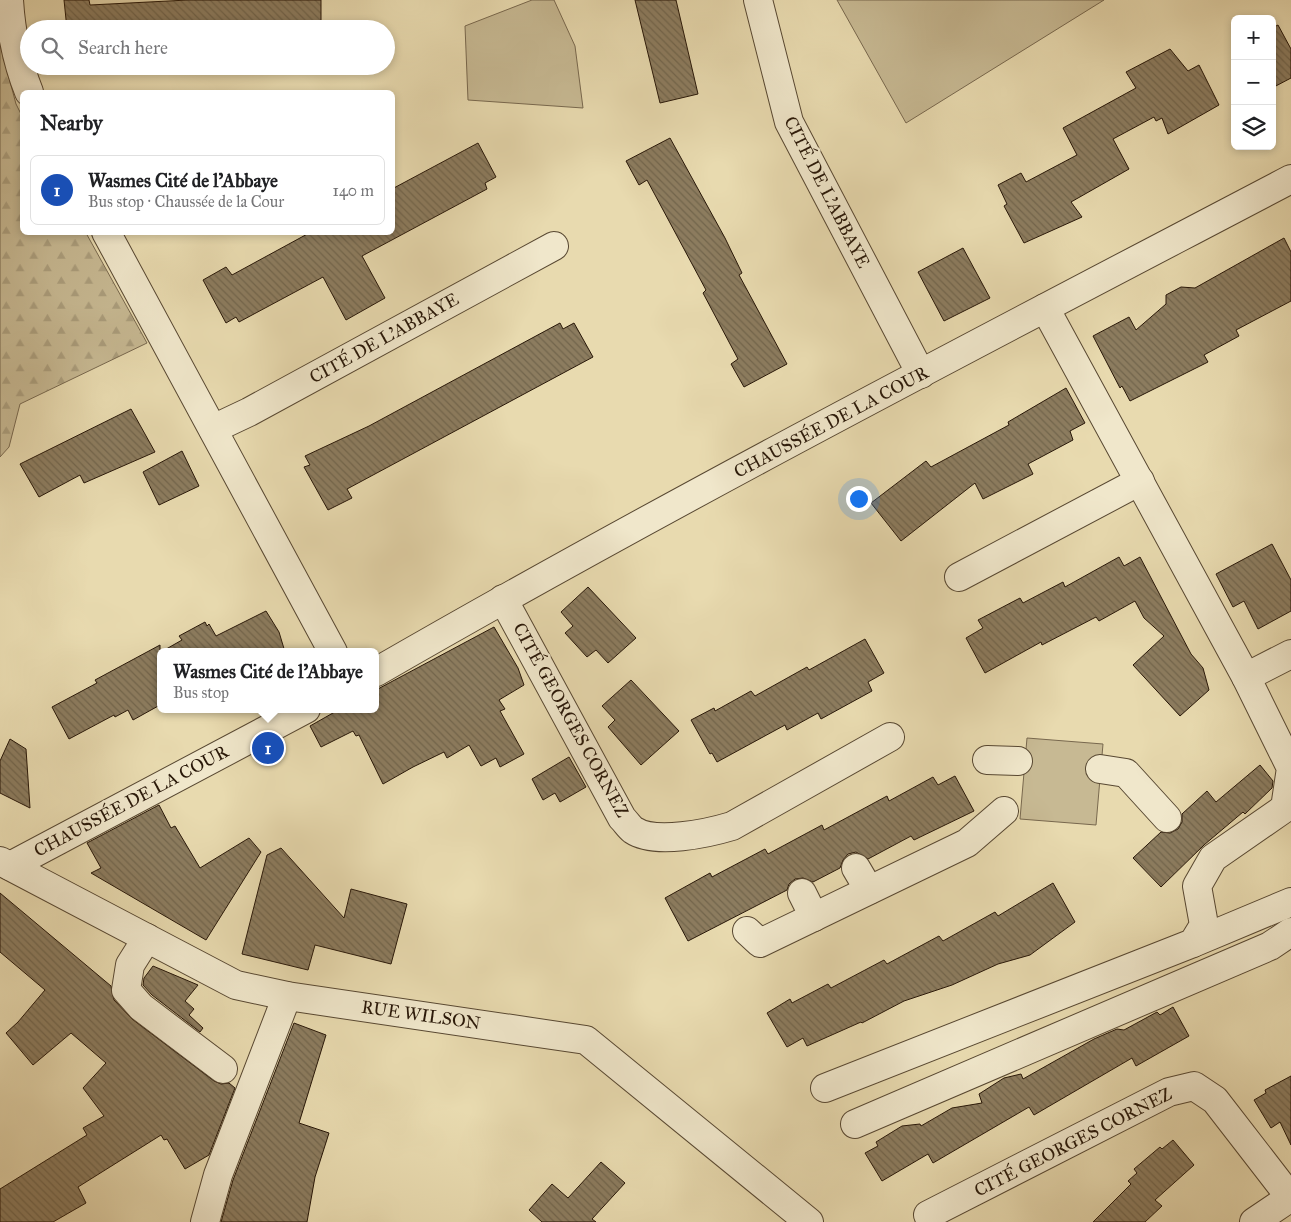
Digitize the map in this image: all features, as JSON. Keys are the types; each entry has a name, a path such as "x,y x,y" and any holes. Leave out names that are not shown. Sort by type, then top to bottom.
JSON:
{"street":[{"path":"9,0 11,30 20,67"},
{"name":"CITÉ DE L'ABBAYE","path":"758,0 789,122 921,374"},
{"path":"23,75 28,90"},
{"name":"CHAUSSÉE DE LA COUR","path":"379,670 503,599 827,422 1291,179"},
{"path":"108,235 331,648"},
{"name":"CITÉ DE L'ABBAYE","path":"213,429 249,412 554,246"},
{"path":"1045,308 1246,678 1291,769 1285,808 1212,858 1197,886 1204,925 1192,943"},
{"path":"959,577 1140,481"},
{"name":"CITÉ GEORGES CORNEZ","path":"503,599 622,818 634,830 655,836 676,836 706,833 732,826 890,737"},
{"path":"1246,678 1291,654"},
{"name":"CHAUSSÉE DE LA COUR","path":"5,864 298,713"},
{"path":"987,760 1018,761"},
{"path":"1100,769 1126,773 1167,818"},
{"path":"747,931 760,943 814,917 863,879 968,843 1004,812"},
{"name":"RUE WILSON","path":"5,864 236,985 287,996 586,1040 809,1222"},
{"path":"802,893 814,917"},
{"path":"825,1088 1291,902"},
{"path":"855,1124 1112,1020 1270,946 1291,932"},
{"path":"147,938 130,965 126,990 141,1007 223,1069"},
{"path":"204,1222 218,1175 287,996"},
{"path":"982,1038 1003,1065"},
{"name":"CITÉ GEORGES CORNEZ","path":"928,1215 1169,1092 1194,1086 1215,1100 1290,1197 1254,1222"}],"green space":[{"path":"532,0 554,0 575,46 583,108 468,100 465,26"},
{"path":"837,0 1104,0 906,123"},
{"path":"0,44 16,104 20,112 20,235 87,235 147,343 20,404 9,447 0,457"},
{"path":"1027,738 1103,744 1096,825 1020,819"}],"building":[{"path":"64,0 89,0 90,5 188,0 321,0 321,20 66,20"},
{"path":"635,0 676,0 698,94 660,103"},
{"path":"1278,25 1291,49 1291,78 1276,86 1276,60 1276,26"},
{"path":"1170,49 1188,71 1199,65 1219,105 1168,134 1162,118 1156,121 1154,117 1113,139 1129,169 1071,202 1082,217 1024,243 1004,206 1007,204 998,185 1021,173 1026,182 1077,155 1063,128 1136,88 1126,72"},
{"path":"670,138 725,238 742,273 739,275 787,364 744,387 731,364 738,359 703,293 706,290 647,180 639,185 626,161"},
{"path":"478,143 496,177 485,183 487,189 362,256 385,298 346,320 323,277 239,322 236,317 226,323 203,280 226,267 232,275 305,235 395,235 395,187"},
{"path":"1284,238 1291,252 1291,301 1236,330 1239,336 1204,355 1208,362 1130,401 1122,386 1120,388 1093,336 1129,317 1136,330 1166,304 1166,295 1181,287 1195,288"},
{"path":"963,248 990,298 944,321 918,272"},
{"path":"560,323 563,329 574,323 593,357 347,489 352,498 328,510 304,467 310,465 305,456 369,426"},
{"path":"1066,388 1085,423 1070,431 1073,440 1028,464 1033,474 983,499 975,483 901,541 871,503 926,461 931,467 1009,425 1008,422"},
{"path":"131,409 155,452 84,483 80,475 39,497 20,464"},
{"path":"182,451 199,486 159,505 143,472"},
{"path":"1272,544 1291,580 1291,611 1258,629 1244,601 1233,607 1216,574"},
{"path":"1119,557 1124,566 1140,557 1191,654 1203,668 1209,690 1180,716 1133,665 1164,636 1144,618 1135,601 1099,621 1096,617 1042,645 1041,642 985,673 966,638 983,628 978,620 1020,598 1023,603 1063,582 1065,587"},
{"path":"588,587 636,638 608,663 596,650 587,657 565,633 573,626 561,612"},
{"path":"266,611 279,632 284,648 168,648 182,640 179,636 205,622 207,626 209,624 216,636"},
{"path":"494,627 518,668 524,685 499,700 505,709 500,711 524,754 500,767 496,758 481,766 469,745 447,758 444,752 383,784 359,735 356,736 353,731 321,747 310,726 333,713 379,713 379,688"},
{"path":"865,639 884,673 868,682 872,691 821,719 818,713 787,730 785,725 717,762 712,753 710,754 691,720 714,708 715,711 751,691 755,696 807,667 809,670"},
{"path":"160,645 160,648 157,648 157,707 133,720 128,710 115,717 114,715 69,739 52,707 97,683 95,680"},
{"path":"631,680 679,731 641,765 608,727 615,720 602,706"},
{"path":"10,739 26,749 30,808 0,793 0,761"},
{"path":"569,757 586,787 560,802 555,793 543,800 532,779"},
{"path":"1260,765 1273,781 1272,788 1245,814 1243,812 1204,845 1161,887 1133,858 1161,832 1170,833 1178,829 1182,822 1182,814 1207,791 1216,802"},
{"path":"955,776 974,811 914,840 911,836 868,859 856,852 848,854 840,868 813,882 803,878 795,879 789,884 787,890 688,941 665,898 710,873 712,877 765,849 768,854 822,825 824,830 887,796 889,801 933,777 938,785"},
{"path":"159,805 171,828 175,826 200,868 249,838 261,852 206,940 91,873 101,868 87,843"},
{"path":"281,848 344,918 351,889 407,904 391,964 315,945 308,970 242,954 267,855"},
{"path":"1053,883 1075,922 1030,955 998,964 952,985 904,1001 862,1023 807,1046 803,1038 787,1047 767,1013 790,999 792,1003 828,984 831,988 884,960 887,964 939,936 943,941 995,912 998,916"},
{"path":"0,893 111,986 114,1000 132,1019 214,1081 221,1084 229,1083 235,1088 209,1155 185,1169 167,1139 164,1140 161,1135 78,1187 86,1203 53,1222 0,1222 0,1189 87,1135 83,1128 104,1116 83,1088 106,1063 71,1033 33,1065 6,1033 45,990 0,952"},
{"path":"153,966 198,985 185,1001 194,1009 189,1015 203,1028 200,1032 152,995 143,985 144,978"},
{"path":"1173,1007 1189,1036 1136,1066 1132,1058 1034,1115 1029,1107 933,1163 928,1154 882,1181 865,1153 878,1146 876,1142 902,1126 920,1124 921,1126 952,1108 982,1103 979,1094 1004,1078 1021,1074 1023,1079 1094,1039 1117,1029 1124,1030 1157,1012 1160,1015"},
{"path":"294,1023 326,1035 299,1123 329,1133 315,1177 307,1222 221,1222 233,1180"},
{"path":"1291,1076 1291,1145 1280,1122 1271,1128 1254,1100 1266,1093 1265,1090"},
{"path":"1173,1140 1194,1165 1155,1200 1162,1206 1145,1222 1093,1222 1131,1184 1128,1181 1137,1173 1134,1169 1160,1147 1162,1149"},
{"path":"601,1162 625,1183 592,1219 596,1222 542,1222 529,1210 552,1184 568,1198"}],"place":[{"name":"Wasmes Cité de l'Abbaye","path":"268,748"}]}
